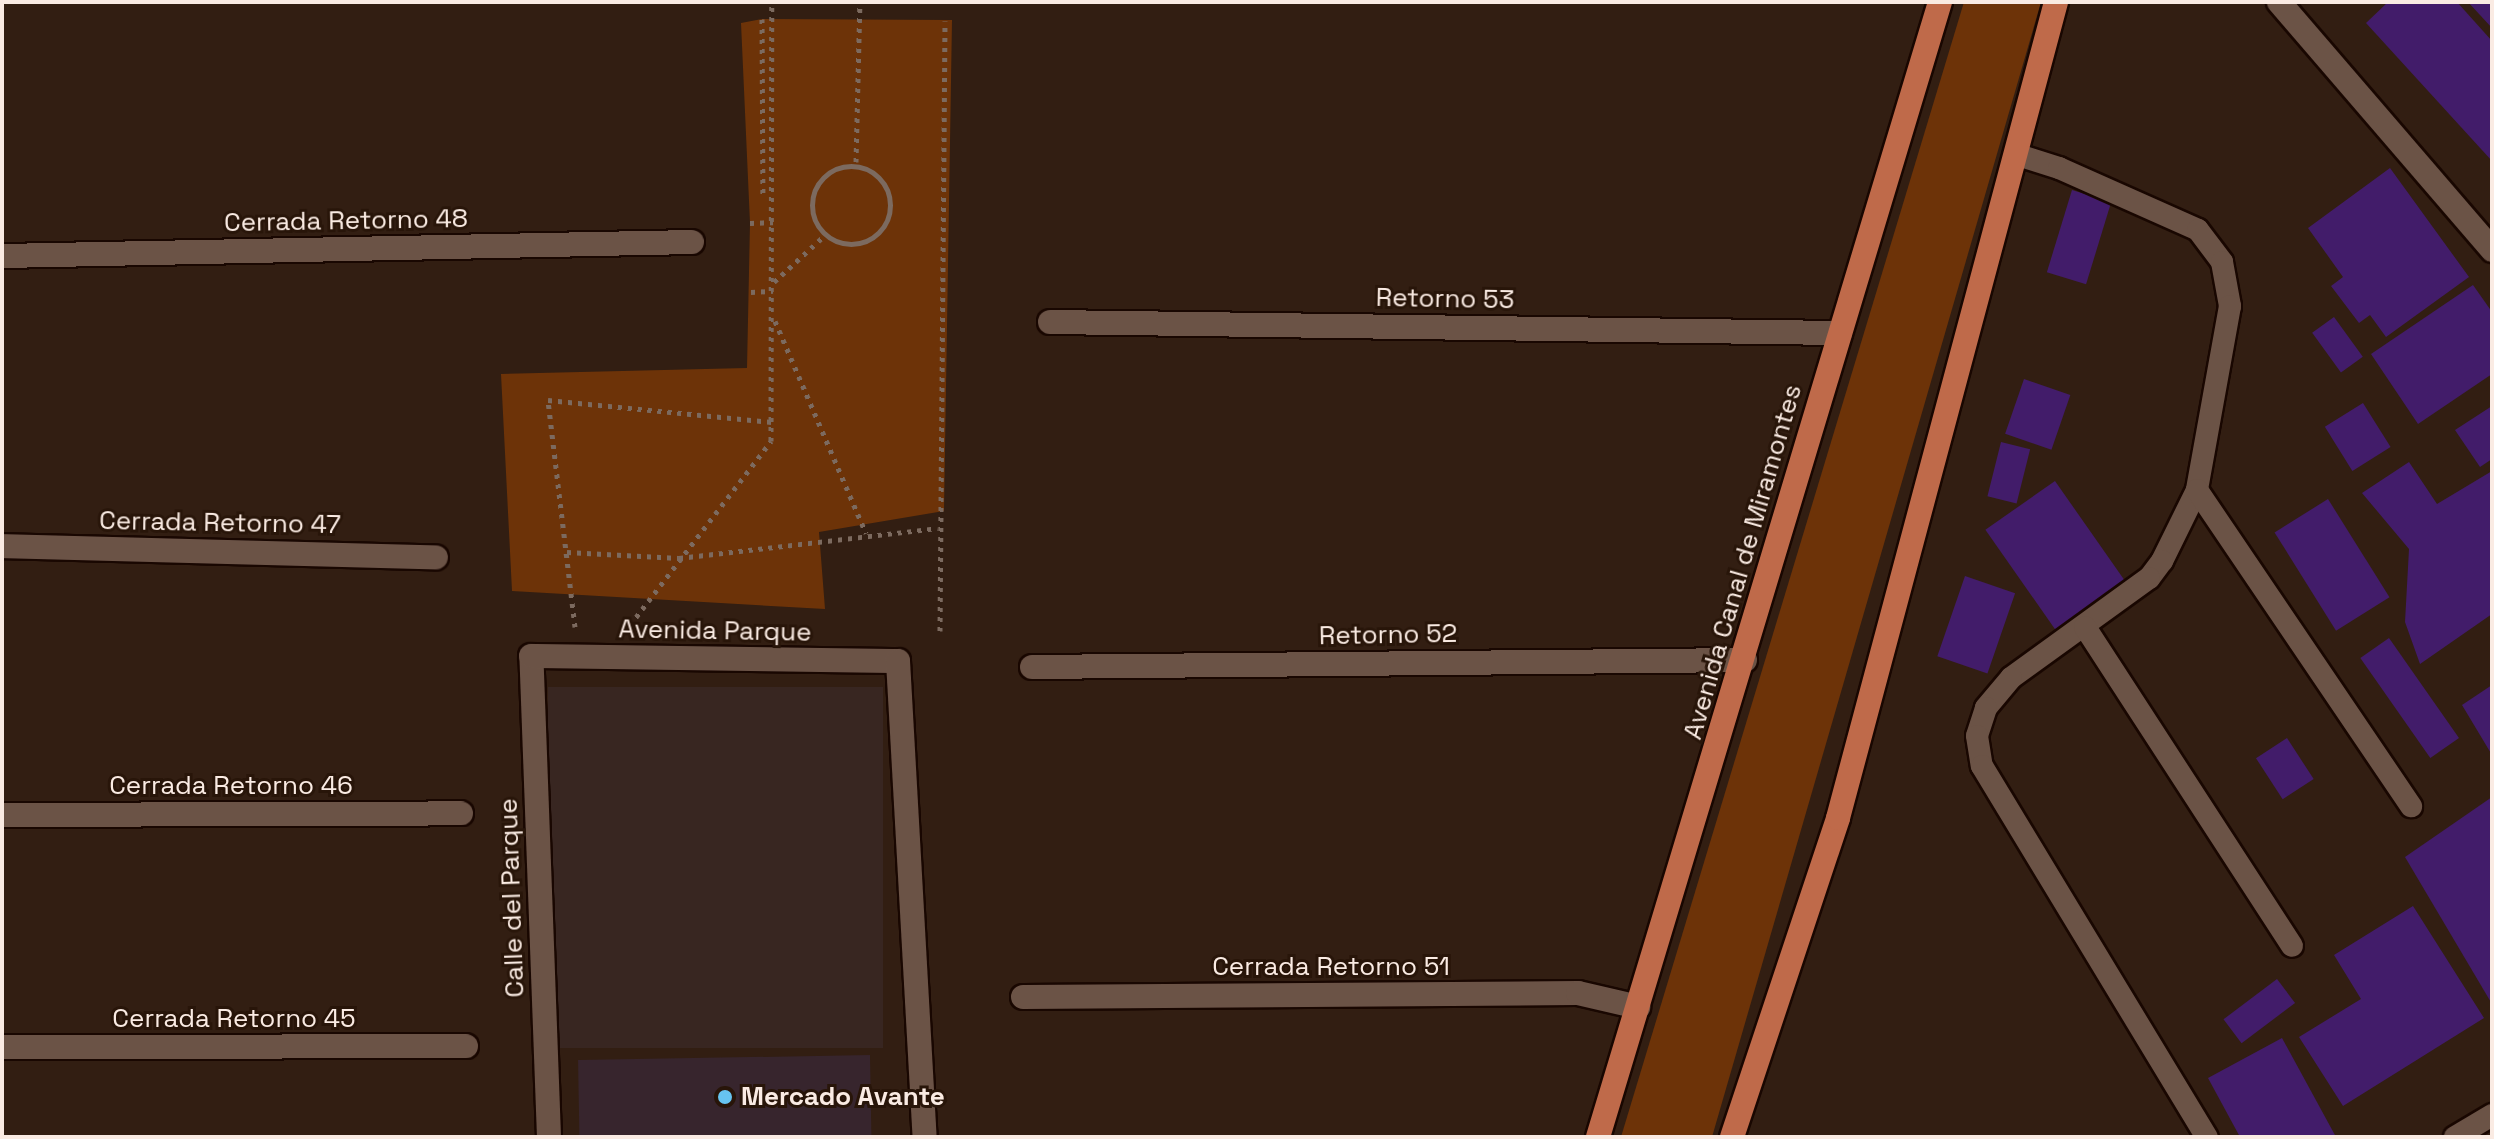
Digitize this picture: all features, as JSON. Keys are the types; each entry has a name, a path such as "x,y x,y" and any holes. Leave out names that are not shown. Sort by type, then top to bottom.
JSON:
{"main road":[{"name":"Avenida Canal de Miramontes","path":"1598,1137 1745,660 1940,2"},
{"path":"1732,1137 1838,818 2018,155 2056,2"}],"street":[{"path":"2279,2 2492,250"},
{"name":"Cerrada Retorno 48","path":"2,256 692,242"},
{"name":"Retorno 53","path":"1050,322 1840,333"},
{"name":"Cerrada Retorno 47","path":"2,546 436,557"},
{"name":"Avenida Parque","path":"531,656 898,661 925,1137"},
{"name":"Calle del Parque","path":"531,656 549,1137"},
{"name":"Retorno 52","path":"1032,667 1745,660"},
{"name":"Cerrada Retorno 46","path":"2,815 461,813"},
{"name":"Cerrada Retorno 51","path":"1023,997 1578,993 1638,1007"},
{"name":"Cerrada Retorno 45","path":"2,1047 466,1046"}],"lane":[{"path":"2018,155 2059,168 2198,230 2222,262 2230,306 2197,490 2149,578 2011,678 1986,708 1977,736 1982,766 2207,1137"},
{"path":"2197,490 2411,806"},
{"path":"2085,627 2292,946"},
{"path":"2455,1137 2492,1115"}],"path":[{"path":"607,657 679,558 771,441 774,422 772,2"},
{"path":"856,162 860,2"},
{"path":"762,19 763,196"},
{"path":"940,631 937,528 945,21"},
{"path":"763,132 773,130"},
{"path":"856,162 870,169 890,195 882,228 870,239 851,244 823,237 814,222 812,201 817,184 833,170 856,162"},
{"path":"750,223 773,222"},
{"path":"773,282 823,237"},
{"path":"751,292 773,291"},
{"path":"773,316 866,533"},
{"path":"578,657 548,400 774,422"},
{"path":"567,552 679,558 866,533 937,528"}],"shaded area":[{"path":"1964,2 2041,2 1712,1137 1621,1137"},
{"path":"762,19 952,20 944,511 819,532 825,609 512,591 501,374 747,368 750,223 741,23"},
{"path":"548,687 883,687 883,1048 548,1048"},
{"name":"Mercado Avante","path":"870,1055 871,1137 579,1137 578,1060"}],"building":[{"path":"2388,2 2457,2 2492,41 2492,161 2366,23"},
{"path":"2468,2 2492,2 2492,28"},
{"path":"2390,168 2469,277 2386,337 2370,315 2359,323 2331,286 2343,277 2308,228"},
{"path":"2072,190 2111,202 2086,284 2047,272"},
{"path":"2473,285 2492,312 2492,374 2418,424 2371,354"},
{"path":"2334,317 2363,357 2341,373 2312,333"},
{"path":"2024,379 2070,395 2051,450 2005,434"},
{"path":"2363,403 2391,447 2352,471 2325,427"},
{"path":"2492,406 2492,459 2480,467 2455,430"},
{"path":"2001,442 2030,449 2017,504 1987,496"},
{"path":"2409,462 2437,504 2492,471 2492,614 2420,664 2405,622 2409,549 2362,493"},
{"path":"2055,481 2126,582 2056,631 1985,530"},
{"path":"2328,499 2389,597 2336,631 2275,532"},
{"path":"1965,576 2015,593 1987,674 1937,656"},
{"path":"2389,638 2459,738 2430,758 2360,658"},
{"path":"2492,685 2492,755 2462,705"},
{"path":"2287,738 2314,779 2283,799 2256,758"},
{"path":"2492,797 2492,1004 2405,857"},
{"path":"2413,906 2484,1018 2343,1106 2299,1037 2361,999 2334,955"},
{"path":"2277,979 2295,1003 2242,1043 2223,1019"},
{"path":"2282,1038 2336,1137 2240,1137 2208,1078"}],"place":[{"name":"Mercado Avante","path":"725,1097"}]}
